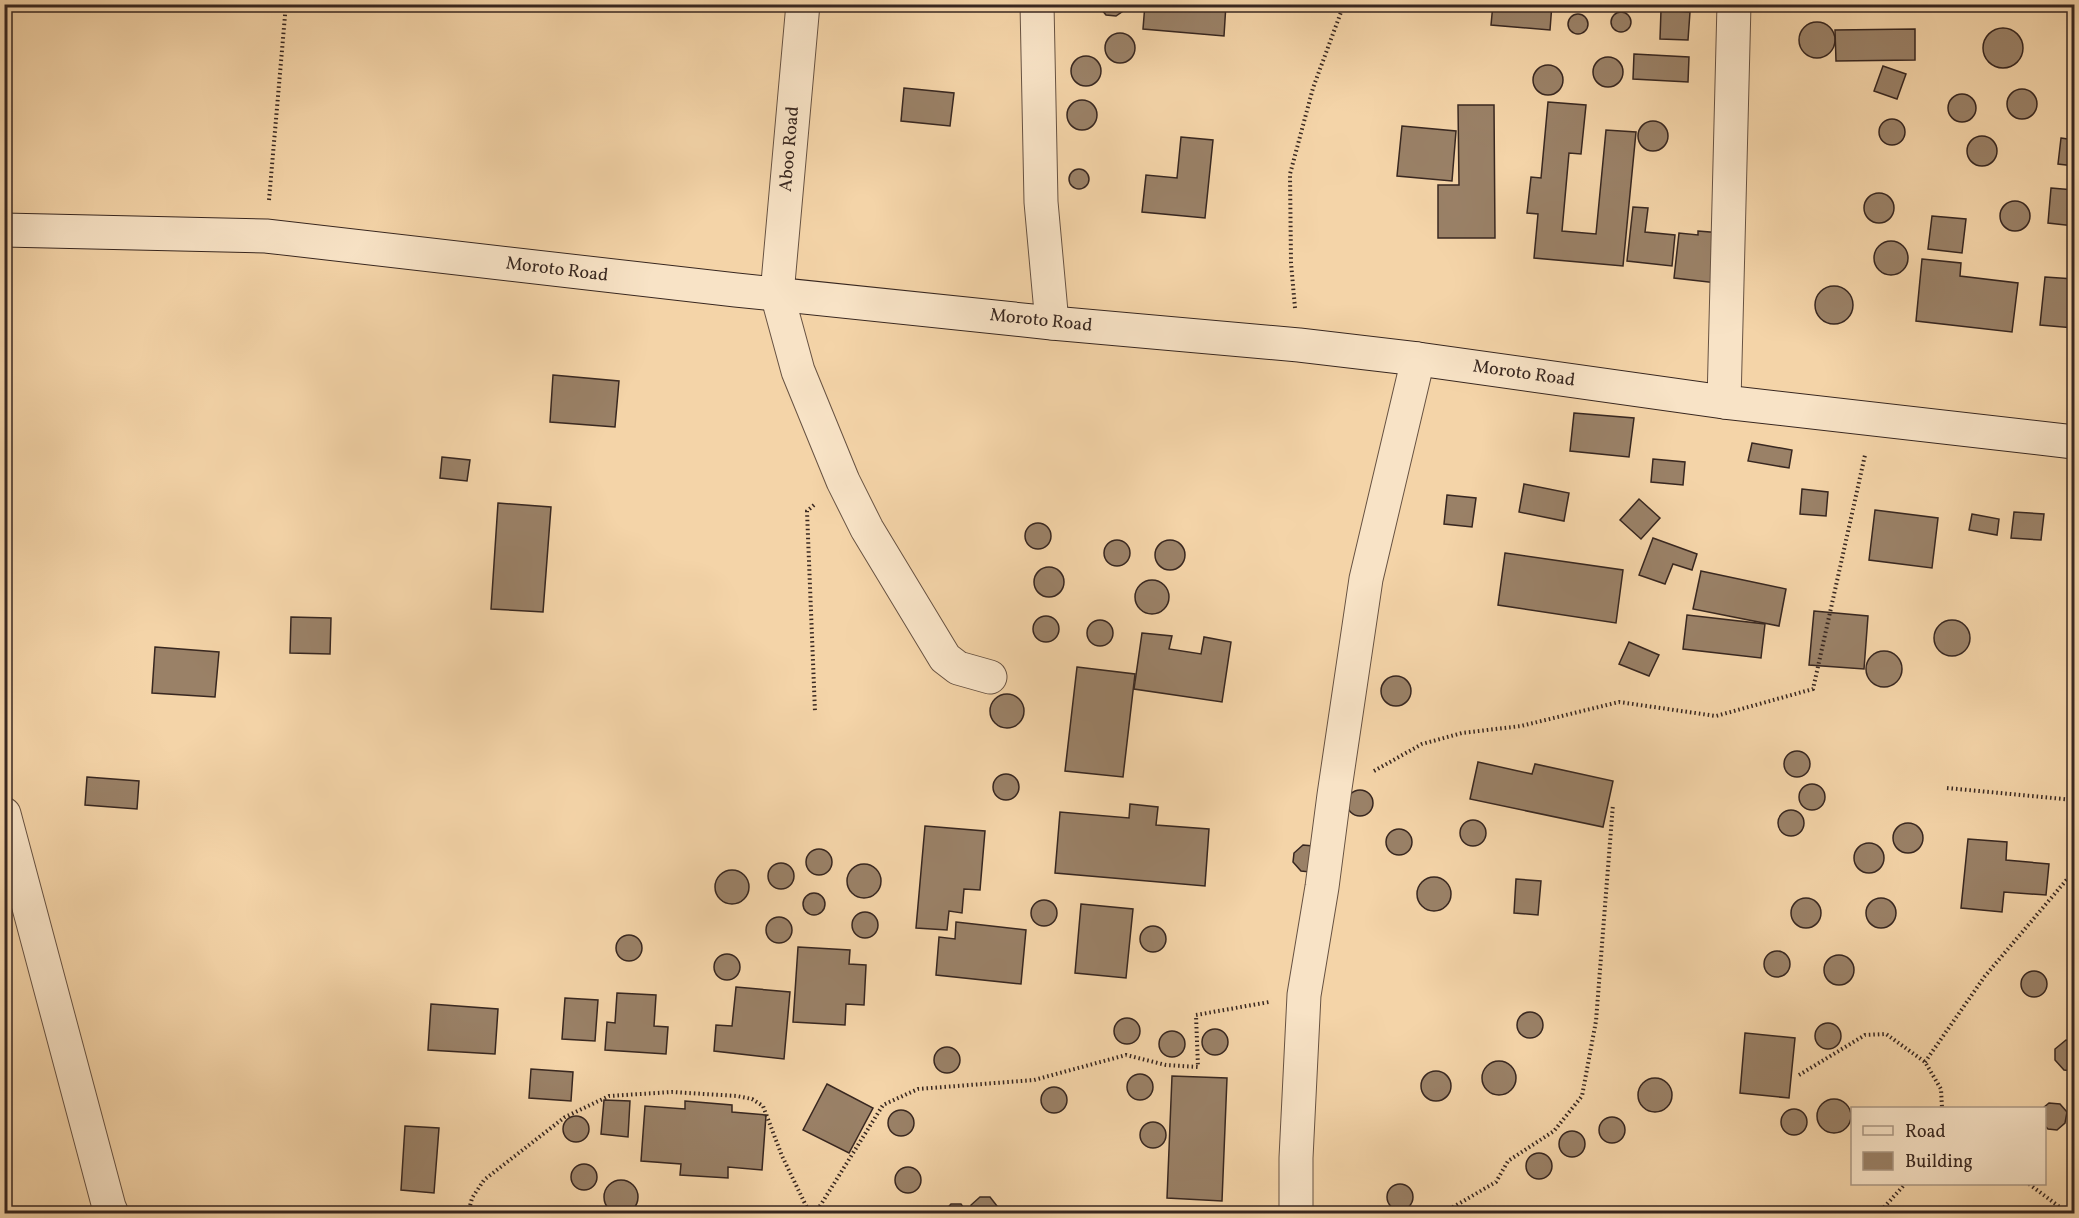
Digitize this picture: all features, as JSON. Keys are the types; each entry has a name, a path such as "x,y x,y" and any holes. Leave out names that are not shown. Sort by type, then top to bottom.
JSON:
{"street":[{"name":"Aboo Road","path":"777,294 803,4"},
{"path":"1037,4 1041,202 1052,323"},
{"path":"1724,402 1734,4"},
{"name":"Moroto Road","path":"4,230 266,236 777,294 1052,323 1299,345 1418,359 1724,402 2074,442"},
{"path":"777,294 798,371 843,481 867,529 945,658 958,668 990,677"},
{"path":"1296,1214 1296,1158 1304,995 1322,887 1366,579 1418,359"},
{"path":"4,814 110,1211"}],"path":[{"path":"266,236 286,4"},
{"path":"1299,345 1291,263 1290,174 1313,88 1344,4"},
{"path":"1334,795 1422,744 1462,733 1521,726 1619,702 1716,716 1813,689 1873,419"},
{"path":"815,712 807,511 843,481"},
{"path":"1947,788 2074,800"},
{"path":"1441,1214 1496,1182 1508,1161 1554,1131 1582,1096 1596,1021 1613,804"},
{"path":"1925,1062 1985,976 2074,871"},
{"path":"815,1214 883,1105 918,1089 1034,1080 1126,1055 1166,1065 1198,1067 1196,1015 1304,995"},
{"path":"1799,1075 1865,1035 1886,1034 1925,1062 1941,1089 1942,1107"},
{"path":"468,1214 472,1198 484,1180 565,1117 609,1096 672,1092 737,1096 752,1099 763,1106 782,1156 810,1214"},
{"path":"1878,1214 1904,1185"},
{"path":"2030,1185 2069,1214"}],"building":[{"path":"1097,4 1126,4 1126,9 1116,16 1106,15"},
{"path":"1145,4 1226,4 1224,36 1143,29"},
{"path":"1493,4 1552,4 1550,30 1491,25"},
{"path":"1877,4 1894,4 1894,11 1877,10"},
{"path":"1661,10 1690,12 1688,40 1660,39"},
{"path":"1617,12 1625,12 1631,18 1631,26 1625,32 1617,32 1611,26 1611,18"},
{"path":"1574,14 1582,14 1588,20 1588,28 1582,34 1574,34 1568,28 1568,20"},
{"path":"1817,22 1830,27 1835,40 1830,53 1817,58 1804,53 1799,40 1804,27"},
{"path":"2003,28 2017,34 2023,48 2017,62 2003,68 1989,62 1983,48 1989,34"},
{"path":"1915,29 1915,60 1836,61 1835,30"},
{"path":"1120,33 1126,34 1134,42 1134,54 1126,62 1120,63 1114,62 1106,54 1105,48 1106,42 1114,34"},
{"path":"1634,54 1689,57 1688,82 1633,79"},
{"path":"1086,56 1097,60 1101,71 1097,82 1086,86 1075,82 1071,71 1075,60"},
{"path":"1608,57 1619,61 1623,72 1619,83 1608,87 1597,83 1593,72 1597,61"},
{"path":"1548,65 1559,69 1563,80 1559,91 1548,95 1537,91 1533,80 1537,69"},
{"path":"1883,66 1906,74 1897,99 1874,91"},
{"path":"904,88 954,93 950,126 901,121"},
{"path":"2022,89 2033,93 2037,104 2033,115 2022,119 2011,115 2007,104 2011,93"},
{"path":"1962,94 1972,98 1976,108 1972,118 1962,122 1952,118 1948,108 1952,98"},
{"path":"1082,100 1093,104 1097,115 1093,126 1082,130 1071,126 1067,115 1071,104"},
{"path":"1548,102 1586,105 1581,154 1569,153 1562,231 1596,234 1606,130 1636,132 1623,266 1534,258 1538,214 1527,213 1531,177 1541,178"},
{"path":"1458,105 1494,105 1495,238 1438,238 1438,185 1459,185"},
{"path":"1892,119 1901,123 1905,132 1901,141 1892,145 1883,141 1879,132 1883,123"},
{"path":"1653,121 1664,125 1668,136 1664,147 1653,151 1642,147 1638,136 1642,125"},
{"path":"1402,126 1456,131 1452,181 1397,176"},
{"path":"1982,136 1993,140 1997,151 1993,162 1982,166 1971,162 1967,151 1971,140"},
{"path":"1181,137 1213,140 1205,218 1142,212 1146,175 1177,178"},
{"path":"2061,138 2074,140 2074,166 2058,164"},
{"path":"1075,169 1083,169 1089,175 1089,183 1083,189 1075,189 1069,183 1069,175"},
{"path":"2051,188 2074,190 2074,226 2048,223"},
{"path":"1879,193 1890,197 1894,208 1890,219 1879,223 1868,219 1864,208 1868,197"},
{"path":"2015,201 2026,205 2030,216 2026,227 2015,231 2004,227 2000,216 2004,205"},
{"path":"1633,207 1648,208 1645,232 1675,235 1672,266 1627,261"},
{"path":"1932,216 1966,219 1962,253 1928,249"},
{"path":"1698,231 1722,233 1717,283 1674,278 1679,233 1698,235"},
{"path":"1891,241 1903,246 1908,258 1903,270 1891,275 1879,270 1874,258 1879,246"},
{"path":"1922,259 1961,263 1960,276 2018,283 2012,332 1916,321"},
{"path":"2045,277 2074,279 2074,328 2040,325"},
{"path":"1834,286 1848,291 1853,305 1848,319 1834,324 1820,319 1815,305 1820,291"},
{"path":"553,375 619,381 615,427 550,422"},
{"path":"1574,413 1634,418 1629,457 1570,451"},
{"path":"1752,443 1792,450 1789,468 1748,461"},
{"path":"442,457 470,460 467,481 440,478"},
{"path":"1653,459 1685,462 1683,485 1651,482"},
{"path":"1524,484 1569,493 1564,521 1519,512"},
{"path":"1802,489 1828,492 1826,516 1800,514"},
{"path":"1447,495 1476,498 1472,527 1444,524"},
{"path":"1639,499 1660,518 1641,539 1620,520"},
{"path":"498,503 551,507 543,612 491,609"},
{"path":"1875,510 1938,518 1932,568 1869,560"},
{"path":"2014,512 2044,514 2041,540 2011,538"},
{"path":"1972,514 1999,519 1997,535 1969,530"},
{"path":"1038,523 1047,527 1051,536 1047,545 1038,549 1029,545 1025,536 1029,527"},
{"path":"1653,538 1697,554 1692,570 1673,564 1665,584 1639,575"},
{"path":"1117,540 1126,544 1130,553 1126,562 1117,566 1108,562 1104,553 1108,544"},
{"path":"1170,540 1181,544 1185,555 1181,566 1170,570 1159,566 1155,555 1159,544"},
{"path":"1505,553 1623,570 1616,623 1498,605"},
{"path":"1049,567 1060,571 1064,582 1060,593 1049,597 1038,593 1034,582 1038,571"},
{"path":"1701,571 1786,589 1779,626 1693,609"},
{"path":"1152,580 1164,585 1169,597 1164,609 1152,614 1140,609 1135,597 1140,585"},
{"path":"1814,611 1868,616 1864,669 1809,665"},
{"path":"1687,615 1765,624 1761,658 1683,649"},
{"path":"1046,616 1055,620 1059,629 1055,638 1046,642 1037,638 1033,629 1037,620"},
{"path":"291,617 331,618 330,654 290,653"},
{"path":"1100,620 1109,624 1113,633 1109,642 1100,646 1091,642 1087,633 1091,624"},
{"path":"1952,620 1965,625 1970,638 1965,651 1952,656 1939,651 1934,638 1939,625"},
{"path":"1142,633 1172,636 1169,649 1201,654 1204,637 1231,642 1222,702 1134,689"},
{"path":"1629,642 1659,655 1649,676 1619,664"},
{"path":"155,647 219,652 215,697 152,693"},
{"path":"1884,651 1897,656 1902,669 1897,682 1884,687 1871,682 1866,669 1871,656"},
{"path":"1077,667 1135,674 1123,777 1065,771"},
{"path":"1396,676 1402,677 1410,685 1410,697 1402,705 1396,706 1390,705 1382,697 1381,691 1382,685 1390,677"},
{"path":"1007,694 1019,699 1024,711 1019,723 1007,728 995,723 990,711 995,699"},
{"path":"1797,751 1806,755 1810,764 1806,773 1797,777 1788,773 1784,764 1788,755"},
{"path":"1478,762 1532,774 1535,764 1613,781 1603,827 1470,799"},
{"path":"1006,774 1015,778 1019,787 1015,796 1006,800 997,796 993,787 997,778"},
{"path":"87,777 139,781 137,809 85,805"},
{"path":"1812,784 1821,788 1825,797 1821,806 1812,810 1803,806 1799,797 1803,788"},
{"path":"1360,790 1369,794 1373,803 1369,812 1360,816 1351,812 1347,803 1351,794"},
{"path":"1130,804 1158,807 1156,825 1209,829 1205,886 1055,873 1060,812 1129,818"},
{"path":"1791,810 1800,814 1804,823 1800,832 1791,836 1782,832 1778,823 1782,814"},
{"path":"1473,820 1482,824 1486,833 1482,842 1473,846 1464,842 1460,833 1464,824"},
{"path":"1908,823 1919,827 1923,838 1919,849 1908,853 1897,849 1893,838 1897,827"},
{"path":"925,826 985,831 980,890 964,889 962,913 949,911 947,930 916,928"},
{"path":"1399,829 1408,833 1412,842 1408,851 1399,855 1390,851 1386,842 1390,833"},
{"path":"1968,839 2007,842 2006,860 2049,864 2046,895 2004,892 2002,912 1961,908"},
{"path":"1869,843 1880,847 1884,858 1880,869 1869,873 1858,869 1854,858 1858,847"},
{"path":"1303,845 1313,846 1310,872 1301,871 1293,862 1294,853"},
{"path":"819,849 828,853 832,862 828,871 819,875 810,871 806,862 810,853"},
{"path":"781,863 790,867 794,876 790,885 781,889 772,885 768,876 772,867"},
{"path":"864,864 876,869 881,881 876,893 864,898 852,893 847,881 852,869"},
{"path":"732,870 744,875 749,887 744,899 732,904 720,899 715,887 720,875"},
{"path":"1434,877 1446,882 1451,894 1446,906 1434,911 1422,906 1417,894 1422,882"},
{"path":"1516,879 1541,881 1538,915 1514,913"},
{"path":"814,893 822,896 825,904 822,912 814,915 806,912 803,904 806,896"},
{"path":"1806,898 1812,899 1820,907 1820,919 1812,927 1806,928 1800,927 1792,919 1791,913 1792,907 1800,899"},
{"path":"1881,898 1892,902 1896,913 1892,924 1881,928 1870,924 1866,913 1870,902"},
{"path":"1044,900 1053,904 1057,913 1053,922 1044,926 1035,922 1031,913 1035,904"},
{"path":"1081,904 1133,909 1126,978 1075,973"},
{"path":"865,912 874,916 878,925 874,934 865,938 856,934 852,925 856,916"},
{"path":"779,917 788,921 792,930 788,939 779,943 770,939 766,930 770,921"},
{"path":"956,922 1026,930 1021,984 936,975 939,937 955,939"},
{"path":"1153,926 1162,930 1166,939 1162,948 1153,952 1144,948 1140,939 1144,930"},
{"path":"629,935 638,939 642,948 638,957 629,961 620,957 616,948 620,939"},
{"path":"798,947 850,950 849,964 866,965 864,1005 846,1004 845,1025 793,1022"},
{"path":"1777,951 1786,955 1790,964 1786,973 1777,977 1768,973 1764,964 1768,955"},
{"path":"727,954 736,958 740,967 736,976 727,980 718,976 714,967 718,958"},
{"path":"1839,955 1850,959 1854,970 1850,981 1839,985 1828,981 1824,970 1828,959"},
{"path":"2034,971 2043,975 2047,984 2043,993 2034,997 2025,993 2021,984 2025,975"},
{"path":"736,987 790,992 784,1059 714,1051 716,1025 732,1026"},
{"path":"617,993 656,995 654,1026 668,1027 666,1054 605,1050 607,1022 615,1023"},
{"path":"565,998 598,1000 595,1041 562,1039"},
{"path":"431,1004 498,1009 495,1054 428,1050"},
{"path":"1530,1012 1539,1016 1543,1025 1539,1034 1530,1038 1521,1034 1517,1025 1521,1016"},
{"path":"1127,1018 1136,1022 1140,1031 1136,1040 1127,1044 1118,1040 1114,1031 1118,1022"},
{"path":"1828,1023 1837,1027 1841,1036 1837,1045 1828,1049 1819,1045 1815,1036 1819,1027"},
{"path":"1215,1029 1224,1033 1228,1042 1224,1051 1215,1055 1206,1051 1202,1042 1206,1033"},
{"path":"1172,1031 1181,1035 1185,1044 1181,1053 1172,1057 1163,1053 1159,1044 1163,1035"},
{"path":"1745,1033 1795,1038 1789,1098 1740,1093"},
{"path":"2066,1040 2074,1041 2074,1071 2064,1070 2055,1060 2055,1049"},
{"path":"947,1047 956,1051 960,1060 956,1069 947,1073 938,1069 934,1060 938,1051"},
{"path":"1499,1061 1511,1066 1516,1078 1511,1090 1499,1095 1487,1090 1482,1078 1487,1066"},
{"path":"531,1069 573,1072 571,1101 529,1098"},
{"path":"1436,1071 1442,1072 1450,1080 1450,1092 1442,1100 1436,1101 1430,1100 1422,1092 1421,1086 1422,1080 1430,1072"},
{"path":"1140,1074 1149,1078 1153,1087 1149,1096 1140,1100 1131,1096 1127,1087 1131,1078"},
{"path":"1172,1076 1227,1078 1222,1201 1167,1198"},
{"path":"1655,1078 1667,1083 1672,1095 1667,1107 1655,1112 1643,1107 1638,1095 1643,1083"},
{"path":"827,1084 873,1108 849,1153 803,1130"},
{"path":"1054,1087 1063,1091 1067,1100 1063,1109 1054,1113 1045,1109 1041,1100 1045,1091"},
{"path":"1834,1099 1846,1104 1851,1116 1846,1128 1834,1133 1822,1128 1817,1116 1822,1104"},
{"path":"604,1100 630,1101 628,1137 601,1134"},
{"path":"685,1101 732,1105 732,1112 766,1115 762,1170 728,1167 728,1178 680,1175 681,1164 641,1161 645,1106 685,1109"},
{"path":"2049,1103 2060,1104 2067,1112 2065,1123 2057,1130 2046,1127 2044,1107"},
{"path":"1794,1109 1803,1113 1807,1122 1803,1131 1794,1135 1785,1131 1781,1122 1785,1113"},
{"path":"901,1110 910,1114 914,1123 910,1132 901,1136 892,1132 888,1123 892,1114"},
{"path":"576,1116 585,1120 589,1129 585,1138 576,1142 567,1138 563,1129 567,1120"},
{"path":"1612,1117 1621,1121 1625,1130 1621,1139 1612,1143 1603,1139 1599,1130 1603,1121"},
{"path":"1153,1122 1162,1126 1166,1135 1162,1144 1153,1148 1144,1144 1140,1135 1144,1126"},
{"path":"405,1126 439,1128 434,1193 401,1190"},
{"path":"1572,1131 1581,1135 1585,1144 1581,1153 1572,1157 1563,1153 1559,1144 1563,1135"},
{"path":"1539,1153 1548,1157 1552,1166 1548,1175 1539,1179 1530,1175 1526,1166 1530,1157"},
{"path":"584,1164 593,1168 597,1177 593,1186 584,1190 575,1186 571,1177 575,1168"},
{"path":"908,1167 917,1171 921,1180 917,1189 908,1193 899,1189 895,1180 899,1171"},
{"path":"621,1180 633,1185 638,1197 633,1209 621,1214 609,1209 604,1197 609,1185"},
{"path":"1400,1184 1409,1188 1413,1197 1409,1206 1400,1210 1391,1206 1387,1197 1391,1188"},
{"path":"980,1197 990,1197 997,1206 996,1214 970,1214 971,1205"},
{"path":"951,1204 961,1204 968,1214 942,1214"}]}
